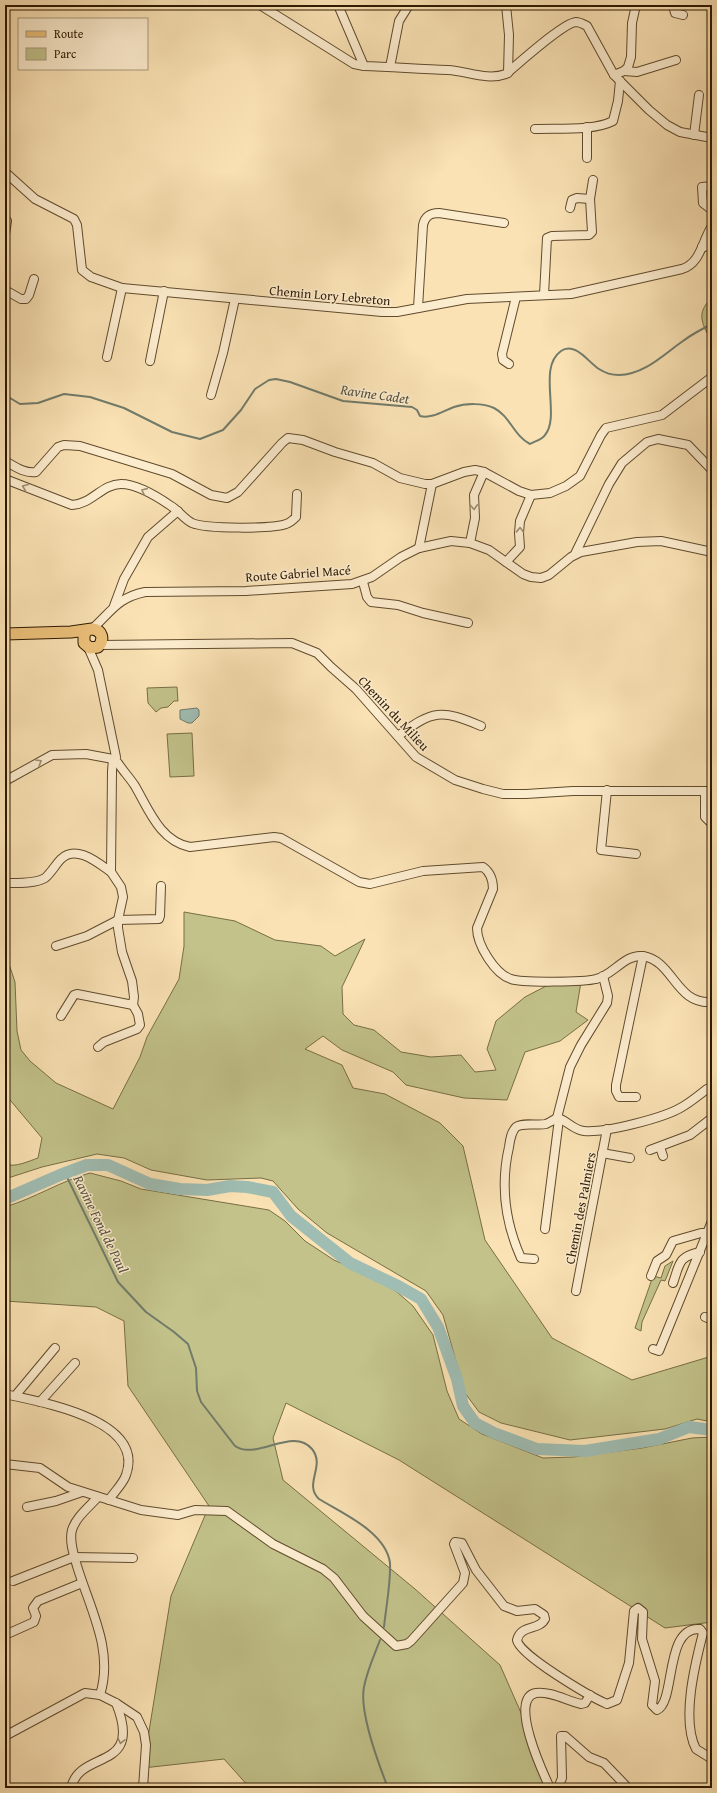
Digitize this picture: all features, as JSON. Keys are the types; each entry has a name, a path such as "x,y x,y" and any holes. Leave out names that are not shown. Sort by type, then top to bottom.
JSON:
{"main road":[{"path":"5,634 71,632 94,638"}],"street":[{"path":"260,5 349,61 364,66 450,70 499,77 508,72 561,30 574,22 582,22 587,26 617,78 667,125 680,132 712,138"},
{"path":"338,5 364,66"},
{"path":"390,67 399,21 409,5"},
{"path":"506,5 509,34 508,72"},
{"path":"535,129 587,127 606,124 613,121 618,101 617,78 628,67 631,57 632,23 636,5"},
{"path":"673,5 675,13 683,14"},
{"path":"624,71 637,72 676,60"},
{"path":"694,135 699,95"},
{"path":"587,127 587,158"},
{"name":"Chemin Lory Lebreton","path":"5,172 35,199 74,219 77,225 82,270 91,277 122,288 382,312 397,312 467,299 571,294 682,269 693,264 702,247 705,237 712,226"},
{"path":"544,295 547,238 552,236 589,235 592,232 590,199 593,180"},
{"path":"712,186 702,187 703,204 712,210"},
{"path":"570,208 572,200 577,198 590,199"},
{"path":"418,308 423,225 429,214 439,213 504,223"},
{"path":"5,218 8,222 5,234"},
{"path":"702,247 712,246"},
{"path":"5,290 21,299 26,299 34,279"},
{"path":"106,357 122,288"},
{"path":"150,361 164,291"},
{"path":"509,364 502,360 502,354 516,297"},
{"path":"211,395 223,353 235,298"},
{"path":"5,460 16,468 31,473 36,472 58,448 64,445 80,446 172,474 211,495 227,498 238,492 282,443 288,438 293,438 373,463 400,478 432,484 464,472 475,470 484,472 519,491 531,495 550,493 566,486 580,476 606,428 662,416 712,377"},
{"path":"575,554 609,484 622,463 647,442 658,439 688,445 712,470"},
{"path":"470,543 475,518 474,495 484,472"},
{"path":"5,479 72,505 88,501 111,486 129,485 163,501 178,511 189,521 203,525 251,527 286,524 296,517 297,494"},
{"path":"418,548 432,484"},
{"path":"506,562 520,547 520,521 531,495"},
{"path":"114,606 124,579 145,542 153,531 178,511"},
{"name":"Route Gabriel Macé","path":"94,638 104,618 114,606 127,597 145,592 246,591 342,586 363,582 401,557 418,548 451,541 470,543 489,550 523,574 540,578 549,575 575,554 588,550 643,541 661,541 712,552"},
{"path":"363,582 367,597 371,602 398,605 422,613 468,623"},
{"path":"94,638 94,660 104,696 115,760 160,828 173,842 190,847 274,836 281,838 359,882 370,884 423,872 483,867 488,870 493,882 493,889 477,931 485,955 496,968 510,979 523,981 596,979 627,960 643,956 659,964 686,995 693,1000 700,1002 712,1002"},
{"name":"Chemin du Milieu","path":"94,638 112,643 292,643 317,654 356,689 416,757 455,780 483,790 503,794 607,790 708,791"},
{"path":"398,736 414,725 432,716 458,716 481,726"},
{"path":"5,781 52,754 86,754 115,760"},
{"path":"111,872 112,771 115,760"},
{"path":"607,790 601,850 636,854"},
{"path":"708,791 705,817 712,824"},
{"path":"5,883 45,878 64,856 73,853 92,859 111,872 121,888 123,896 118,920 122,952 132,981 134,997 133,1005 138,1014 140,1024 137,1029 104,1042 98,1047"},
{"path":"56,946 87,936 118,920 158,919 160,916 161,886"},
{"path":"636,1097 619,1097 616,1092 616,1085 643,956"},
{"path":"545,1229 558,1118 570,1066 607,1003 608,996 603,976"},
{"path":"61,1016 74,995 77,994 133,1005"},
{"path":"534,1259 521,1258 512,1237 505,1208 504,1183 507,1154 513,1131 518,1126 546,1124 558,1118 563,1119 572,1127 584,1131 607,1129 670,1113 682,1107 707,1089"},
{"path":"650,1150 690,1135 712,1118"},
{"name":"Chemin des Palmiers","path":"576,1291 607,1129"},
{"path":"660,1147 663,1156"},
{"path":"602,1153 630,1158"},
{"path":"653,1349 659,1350 712,1221"},
{"path":"652,1276 657,1261 666,1255 673,1241 701,1233 707,1233"},
{"path":"673,1283 682,1259 688,1254 700,1252"},
{"path":"15,1396 55,1348"},
{"path":"40,1402 75,1363"},
{"path":"5,1394 40,1402 93,1419 111,1430 122,1442 128,1464 126,1476 109,1500"},
{"path":"5,1464 40,1468 50,1473 58,1481 82,1492 141,1510 178,1515 195,1510 226,1511 231,1513 273,1544 323,1569 334,1578 363,1616 396,1646 407,1644 411,1641 463,1583 464,1569 454,1548 456,1542 462,1543 476,1570 504,1606 517,1611 535,1610 544,1615 545,1619 540,1625 528,1627 520,1632 517,1640 521,1647 538,1662 607,1704 617,1700 628,1663 632,1614 636,1609 638,1608 643,1612 642,1639 655,1681 652,1705 657,1710 660,1709 666,1697 674,1653 686,1633 694,1628 700,1629 704,1633 694,1667 691,1688 691,1733 696,1749 712,1759"},
{"path":"27,1507 56,1501 82,1492"},
{"path":"98,1497 78,1518 72,1531 74,1557 96,1619 103,1652 105,1672 100,1696"},
{"path":"13,1581 74,1557 133,1558"},
{"path":"5,1635 34,1622 36,1616 33,1608 38,1601 82,1583"},
{"path":"5,1736 85,1693 100,1696 116,1703 137,1717 144,1732 146,1745 143,1788"},
{"path":"550,1788 531,1742 524,1708 525,1701 530,1696 540,1693 581,1704 585,1703 590,1695"},
{"path":"63,1788 72,1785 80,1773 112,1755 119,1749 122,1738 122,1729 120,1714 116,1703"},
{"path":"558,1788 562,1778 561,1736 565,1736 589,1757 604,1762 628,1788"}],"green space":[{"path":"712,297 712,331 707,333 702,314 705,306"},
{"path":"177,687 178,701 174,701 168,707 161,708 156,712 148,703 147,688"},
{"path":"192,733 194,776 170,777 167,734"},
{"path":"184,912 235,921 275,940 321,946 335,956 365,939 342,987 343,1014 354,1025 374,1030 401,1052 431,1057 461,1055 475,1072 496,1070 487,1049 496,1021 525,997 550,984 581,982 576,1012 588,1020 560,1041 525,1052 507,1100 464,1098 406,1085 393,1072 342,1050 323,1036 305,1049 342,1065 353,1088 385,1094 440,1123 463,1146 485,1240 552,1338 632,1380 712,1356 712,1422 697,1419 665,1429 570,1440 501,1423 479,1412 465,1393 443,1315 426,1291 327,1233 298,1209 273,1181 261,1178 207,1180 151,1170 124,1158 97,1154 42,1167 5,1179 5,1164 17,1165 38,1158 42,1138 5,1094 5,960 10,967 15,982 17,1031 21,1050 30,1061 56,1083 113,1109 140,1057 147,1037 179,979 184,946"},
{"path":"90,1173 121,1181 141,1189 269,1210 285,1221 305,1241 334,1260 372,1277 397,1292 413,1306 433,1335 447,1391 459,1419 482,1434 543,1458 573,1457 642,1448 692,1438 712,1437 712,1622 665,1628 399,1460 286,1403 273,1438 283,1480 415,1589 500,1665 554,1788 250,1788 224,1759 143,1768 171,1596 209,1506 128,1386 124,1321 96,1307 5,1301 5,1207 79,1176"},
{"path":"673,1261 665,1281 661,1280 642,1322 641,1331 635,1328 653,1276 661,1278 665,1266"}],"water":[{"path":"197,708 199,710 199,716 192,723 188,723 180,719 180,710"}],"waterway":[{"name":"Ravine Cadet","path":"5,395 20,404 38,403 64,394 90,397 124,408 172,432 200,439 223,430 241,410 255,389 269,380 276,379 290,382 343,401 412,407 417,410 420,416 424,417 433,416 454,407 464,405 480,404 490,406 504,416 520,436 530,444 544,437 549,427 551,416 551,369 554,359 561,351 566,349 577,351 606,373 616,375 628,374 645,368 690,336 712,324"},
{"path":"5,1199 87,1165 108,1165 150,1184 180,1189 207,1190 230,1186 247,1187 273,1192 291,1216 350,1263 421,1299 438,1327 457,1379 463,1406 475,1423 494,1433 537,1449 585,1451 659,1439 689,1427 712,1430"},
{"name":"Ravine Fond de Paul","path":"65,1173 118,1282 146,1312 188,1344 196,1368 197,1391 201,1402 235,1446 253,1450 285,1442 295,1441 304,1443 312,1449 316,1455 317,1462 313,1487 319,1499 351,1517 372,1533 380,1542 387,1552 390,1563 384,1627"},
{"name":"Ravine Fond de Paul","path":"380,1640 367,1675 363,1697 364,1710 371,1738 388,1788"}]}
